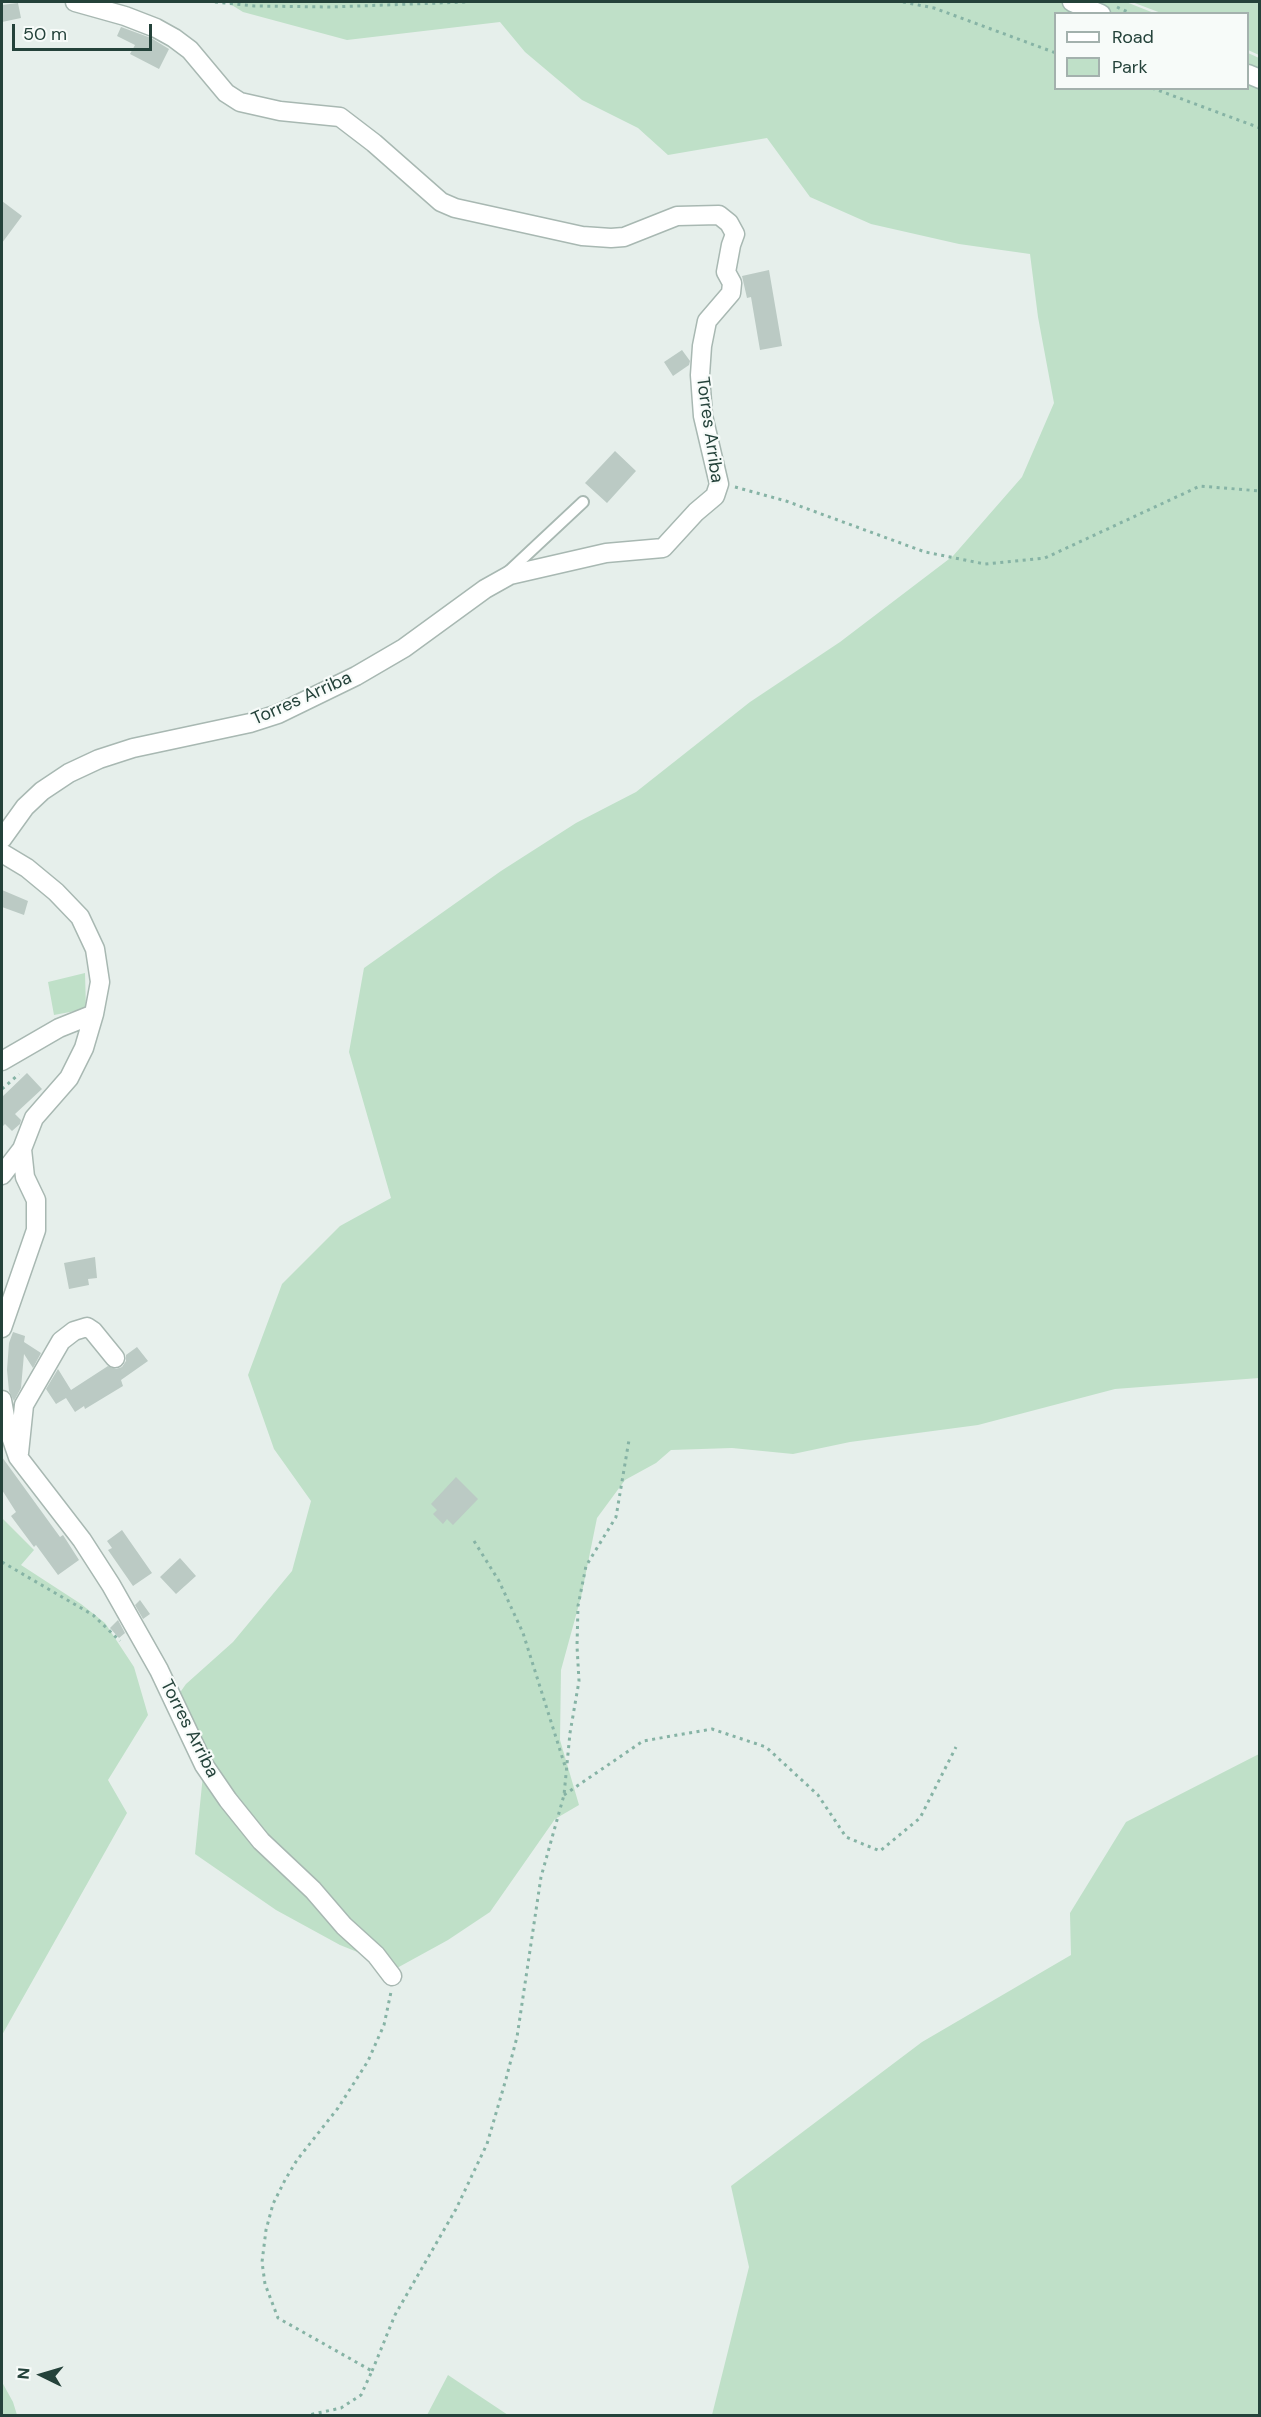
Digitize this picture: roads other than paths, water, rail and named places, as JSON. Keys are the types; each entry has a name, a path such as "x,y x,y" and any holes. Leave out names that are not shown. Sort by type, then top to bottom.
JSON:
{"street":[{"name":"Torres Arriba","path":"2,839 26,807 42,791 69,773 99,759 133,748 250,723 278,714 356,676 404,648 485,589 510,575 606,553 663,548 696,512 715,496 719,484 703,416 700,375 707,321 731,293 732,283 726,272 730,245 735,234 729,223 719,215 693,214 669,218 624,237 611,238 582,236 454,208 441,202 374,143 340,117 280,111 240,102 226,93 190,50 174,38 125,16 75,2"},
{"path":"1072,2 1096,12"},
{"path":"2,853 27,868 56,892 80,917 95,949 100,982 84,1048 69,1078 34,1118 22,1149 2,1174"},
{"path":"2,1061 59,1028 94,1014"},
{"path":"2,1328 36,1230 36,1200 25,1177 22,1149"},
{"path":"18,1457 24,1405 61,1341 74,1330 87,1327 115,1358"},
{"name":"Torres Arriba","path":"2,1400 6,1422 18,1457 82,1540 111,1585 159,1670 204,1765 228,1800 261,1841 313,1890 344,1926 376,1955 392,1976"}],"lane":[{"path":"499,581 583,502"}]}
